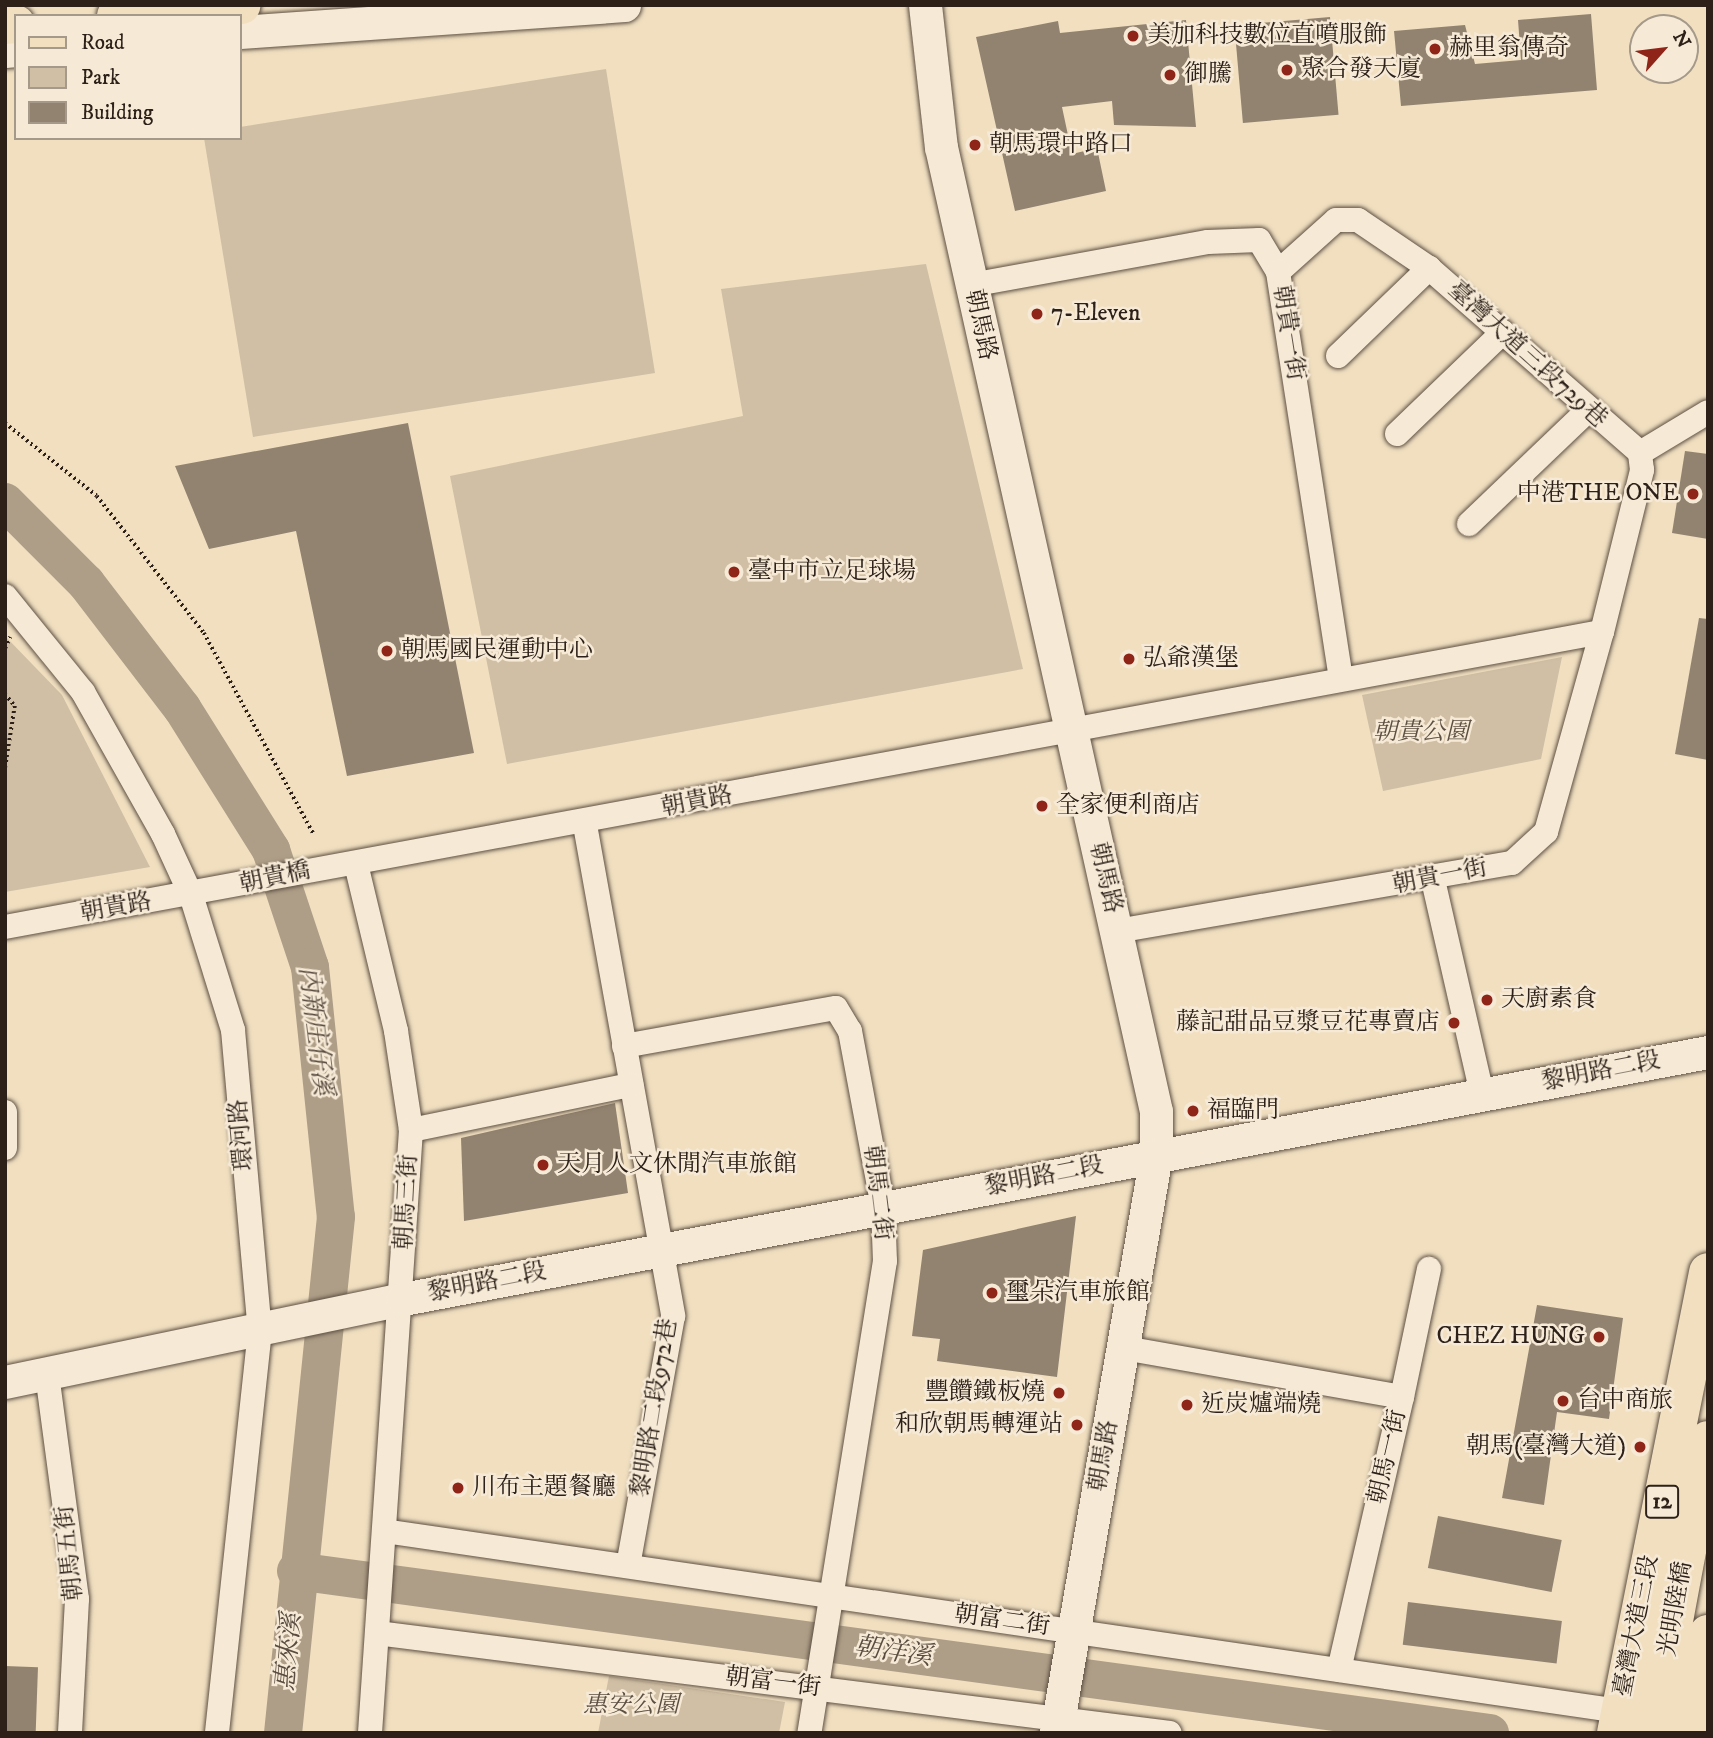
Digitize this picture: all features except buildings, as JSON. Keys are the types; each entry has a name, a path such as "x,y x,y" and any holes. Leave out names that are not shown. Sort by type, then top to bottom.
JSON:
{"main road":[{"path":"139,14 242,5"},
{"name":"臺灣大道三段","path":"1618,1722 1708,1272"},
{"name":"光明陸橋","path":"1688,1704 1708,1440"},
{"name":"光明陸橋","path":"1688,1704 1708,1633"},
{"name":"臺灣大道三段","path":"1653,1733 1688,1704"}],"street":[{"path":"5,7 21,5"},
{"path":"242,32 624,5"},
{"name":"朝馬路","path":"925,5 941,147 1156,1111 1156,1155 1057,1726"},
{"name":"臺灣大道三段729巷","path":"1278,272 1336,220 1358,220 1429,268 1503,332 1586,411 1640,453"},
{"name":"朝貴一街","path":"971,285 1208,242 1259,240 1278,272 1340,679"},
{"path":"1338,356 1429,268"},
{"path":"1397,434 1503,332"},
{"path":"1469,524 1586,411"},
{"path":"1640,453 1708,412"},
{"name":"朝貴一街","path":"1117,932 1433,880 1512,863 1546,832 1602,632 1642,470 1640,453"},
{"name":"環河路","path":"5,596 83,692 191,895 233,1030 267,1328 217,1733"},
{"path":"1069,727 1602,632"},
{"name":"朝貴路","path":"324,868 585,825 1069,727"},
{"path":"585,825 659,1250"},
{"name":"朝馬三街","path":"356,864 396,1031 411,1130 392,1302 384,1538 377,1625"},
{"name":"朝貴橋","path":"227,888 324,868"},
{"path":"1433,880 1482,1094"},
{"name":"朝貴路","path":"5,927 227,888"},
{"name":"朝馬二街","path":"624,1046 835,1008 850,1031 883,1207 885,1261 816,1688"},
{"name":"黎明路二段","path":"267,1328 883,1207 1708,1052"},
{"path":"411,1130 631,1085"},
{"path":"5,1112 5,1147"},
{"name":"黎明路二段972巷","path":"628,1566 673,1316 659,1250"},
{"path":"1402,1396 1429,1269"},
{"path":"5,1382 267,1328"},
{"name":"朝馬一街","path":"1124,1348 1402,1396 1339,1670"},
{"name":"朝馬五街","path":"47,1374 77,1599 70,1733"},
{"name":"朝富二街","path":"384,1538 628,1566 1339,1670 1618,1722"},
{"path":"370,1733 377,1625"},
{"name":"朝富一街","path":"377,1625 816,1688 1057,1726 1170,1733"},
{"path":"809,1733 816,1688"}],"path":[{"path":"5,423 97,496 204,633 313,833"},
{"path":"5,694 15,706 5,769"}],"green space":[{"path":"606,69 655,373 253,437 204,140 242,140 242,127"},
{"name":"臺中市立足球場","path":"926,264 1023,669 507,764 450,476 743,416 721,289"},
{"path":"5,636 62,695 150,867 5,892"},
{"name":"朝貴公園","path":"1562,657 1541,759 1383,791 1362,695"},
{"name":"惠安公園","path":"609,1676 785,1702 779,1733 598,1733"}],"waterway":[{"name":"內新庄仔溪","path":"5,502 86,583 182,708 271,850 310,967 336,1217 283,1733"},
{"name":"朝洋溪","path":"296,1571 1490,1733"}],"place":[{"name":"美加科技數位直噴服飾","path":"1133,36"},
{"name":"赫里翁傳奇","path":"1435,49"},
{"name":"聚合發天廈","path":"1287,70"},
{"name":"御騰","path":"1170,75"},
{"name":"朝馬環中路口","path":"975,145"},
{"name":"7-Eleven","path":"1037,314"},
{"name":"中港THE ONE","path":"1693,494"},
{"name":"臺中市立足球場","path":"734,572"},
{"name":"朝馬國民運動中心","path":"387,651"},
{"name":"弘爺漢堡","path":"1129,659"},
{"name":"全家便利商店","path":"1042,806"},
{"name":"天廚素食","path":"1487,1000"},
{"name":"藤記甜品豆漿豆花專賣店","path":"1454,1023"},
{"name":"福臨門","path":"1193,1111"},
{"name":"天月人文休閒汽車旅館","path":"543,1165"},
{"name":"璽朵汽車旅館","path":"992,1293"},
{"name":"CHEZ HUNG","path":"1599,1337"},
{"name":"豐饡鐵板燒","path":"1059,1393"},
{"name":"台中商旅","path":"1563,1401"},
{"name":"近炭爐端燒","path":"1187,1405"},
{"name":"和欣朝馬轉運站","path":"1077,1425"},
{"name":"朝馬(臺灣大道)","path":"1640,1447"},
{"name":"川布主題餐廳","path":"458,1488"}],"water label":[{"name":"惠來溪","path":"289,1652"}]}
